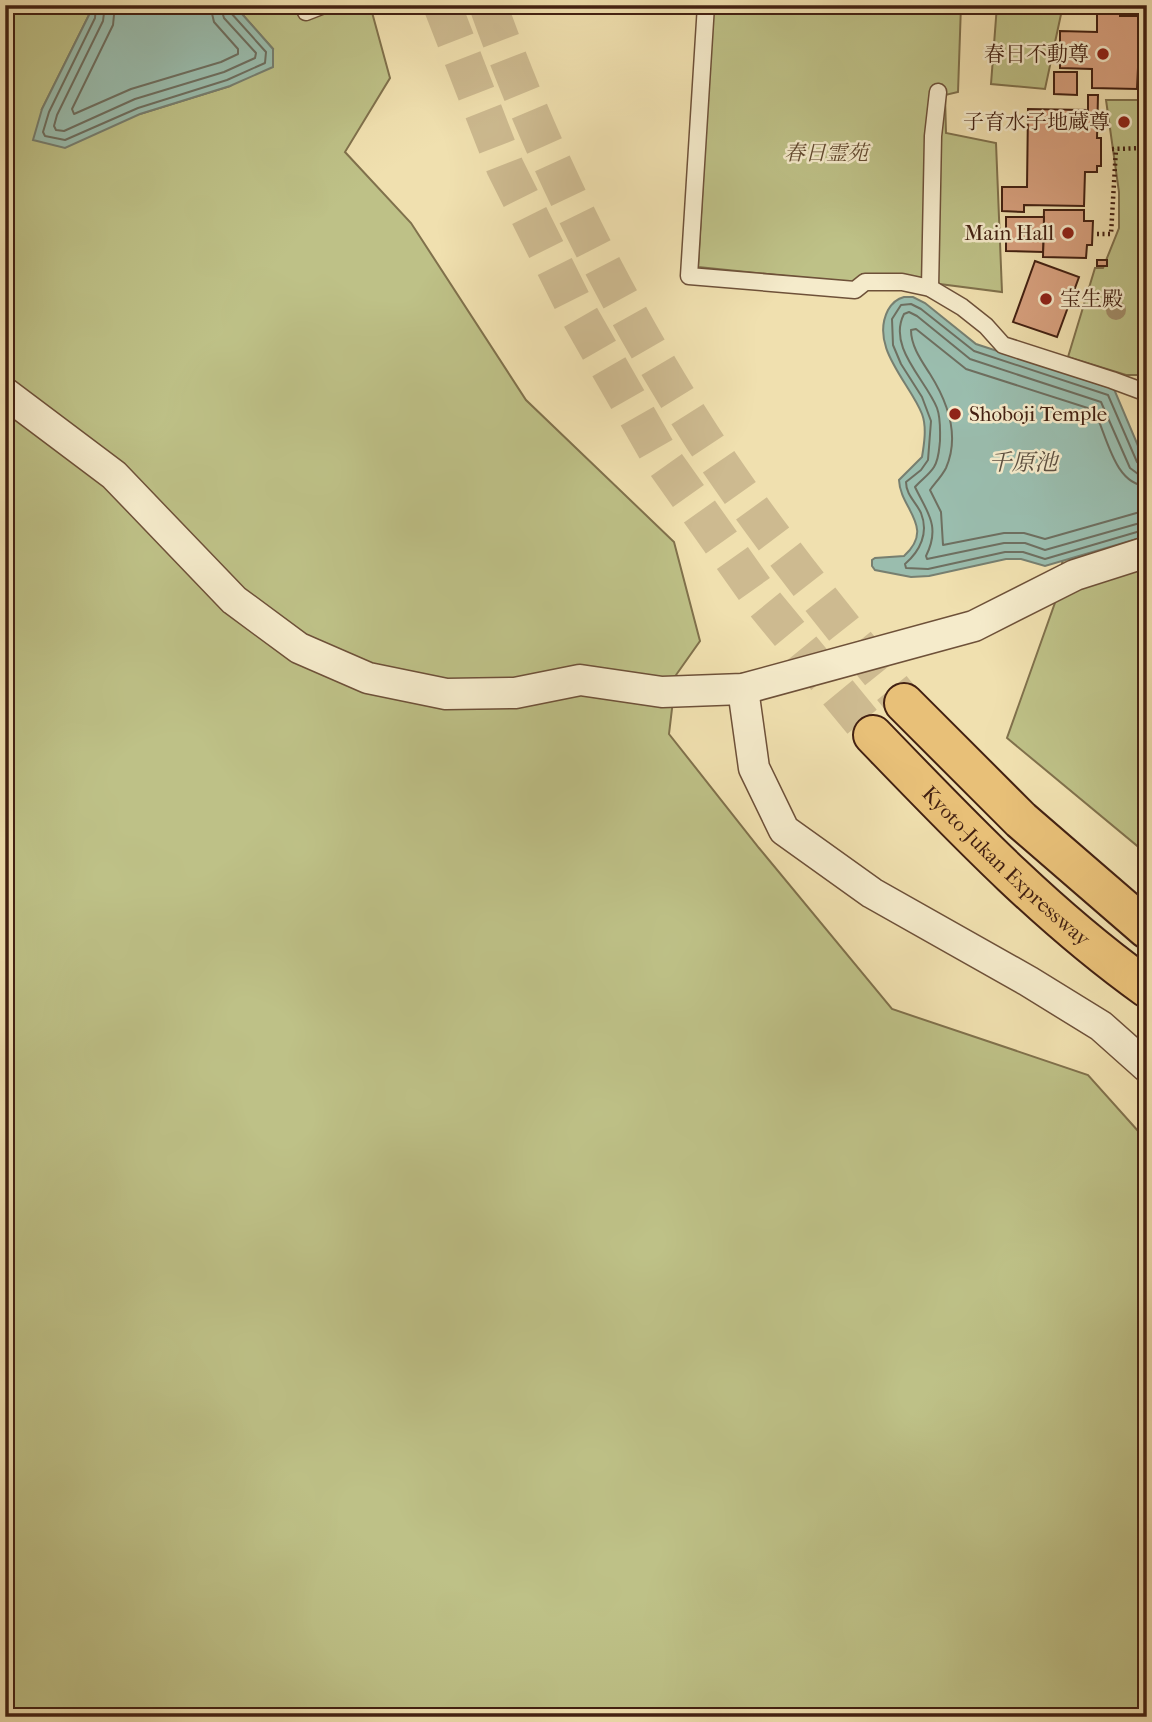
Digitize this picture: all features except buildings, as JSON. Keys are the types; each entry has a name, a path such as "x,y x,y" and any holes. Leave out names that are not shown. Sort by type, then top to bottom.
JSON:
{"highway":[{"name":"Kyoto-Jukan Expressway","path":"904,703 1021,820 1147,929"},
{"name":"Kyoto-Jukan Expressway","path":"873,735 985,852 1104,957 1147,988"}],"street":[{"path":"5,393 114,475 234,600 299,648 368,678 446,694 515,693 580,680 662,692 743,689 974,626 1075,575 1147,552"},
{"path":"743,689 754,768 783,830 872,893 1028,981 1101,1026 1147,1067"}],"lane":[{"path":"306,12 324,5"},
{"path":"706,5 688,276 855,290 865,282 902,282 930,288 962,307 986,326 1003,345 1147,393"},
{"path":"930,288 933,136 938,92"}],"path":[{"path":"1097,234 1111,234 1114,149 1147,148"}],"green space":[{"path":"5,5 89,5 89,15 42,109 140,114 230,86 273,49 234,5 370,5 390,78 345,152 411,223 526,400 674,542 700,641 676,675 669,734 892,1009 1088,1075 1147,1141 1147,1717 5,1717"},
{"name":"春日霊苑","path":"713,5 961,5 958,92 945,95 946,133 996,143 1002,292 862,274 853,283 698,267"},
{"path":"997,5 1063,5 1045,89 991,84"},
{"path":"1147,97 1147,375 1126,375 1068,357 1095,268 1103,268 1119,228 1119,192 1106,100 1144,100"},
{"path":"1147,517 1147,854 1007,738 1057,597 1065,544"}],"water":[{"path":"89,5 234,5 273,49 273,67 230,86 140,114 65,148 33,140 42,109 89,15"},
{"name":"千原池","path":"904,297 913,297 925,303 976,344 1114,389 1147,467 1147,536 1045,566 1021,559 1006,559 929,576 911,577 875,570 872,560 904,556 917,536 917,527 899,480 922,457 924,419 893,364 884,338 888,310 894,302"}],"tunnel":[{"path":"442,5 505,167 577,311 660,456 765,604 873,735"},
{"path":"488,5 532,117 557,172 639,334 725,472 825,606 904,703"}],"place":[{"name":"春日不動尊","path":"1103,54"},
{"name":"子育水子地蔵尊","path":"1124,122"},
{"name":"Main Hall","path":"1068,233"},
{"name":"宝生殿","path":"1046,299"},
{"name":"Shoboji Temple","path":"955,414"}]}
